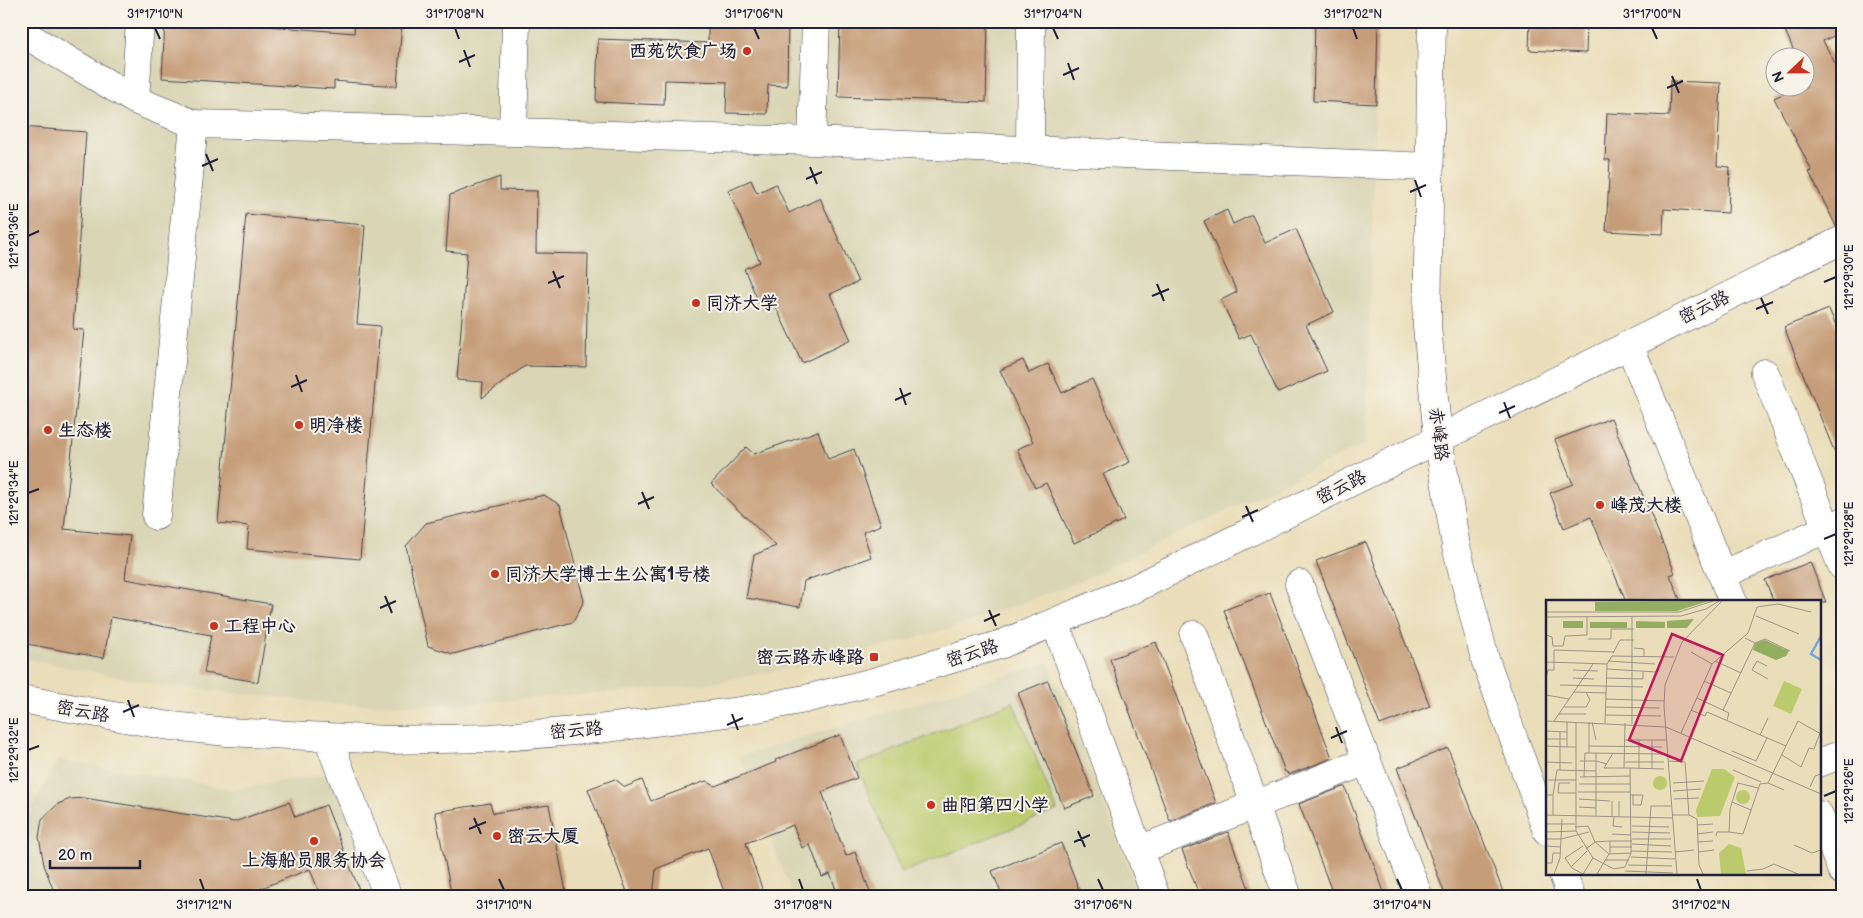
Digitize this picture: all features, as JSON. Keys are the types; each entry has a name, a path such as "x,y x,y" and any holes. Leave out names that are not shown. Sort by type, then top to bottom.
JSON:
{"street":[{"path":"135,100 140,21"},
{"path":"513,132 516,21"},
{"path":"812,142 816,21"},
{"path":"1030,150 1031,21"},
{"name":"赤峰路","path":"1432,21 1427,326 1438,438 1456,546 1485,659 1546,828"},
{"path":"21,32 135,100 194,124 812,142 1430,167"},
{"path":"156,516 194,124"},
{"name":"密云路","path":"21,699 163,725 227,732 388,740 491,738 598,729 741,711 805,699 894,676 1002,644 1134,589 1842,240"},
{"path":"1629,344 1732,600"},
{"path":"1765,372 1834,526 1842,566"},
{"path":"1722,575 1834,526"},
{"path":"1299,584 1419,897"},
{"path":"1055,622 1156,897"},
{"path":"1194,636 1288,897"},
{"path":"328,738 388,897"},
{"path":"1820,763 1842,754"},
{"path":"1139,850 1367,761"},
{"path":"1820,817 1842,871"},
{"path":"1564,876 1571,897"}],"shaded area":[{"name":"同济大学","path":"21,21 1378,21 1366,443 1078,582 949,629 821,663 699,685 455,705 339,704 160,685 21,658"},
{"name":"曲阳第四小学","path":"1048,663 1140,897 793,897 739,757"},
{"path":"58,760 234,789 332,773 378,897 30,897 21,875 21,827"}],"green space":[{"path":"1013,702 1057,810 901,873 857,765"}],"building":[{"path":"165,21 229,21 229,23 354,33 355,21 402,21 397,86 334,81 334,89 162,78"},
{"path":"708,21 788,21 787,86 768,85 767,114 726,113 727,82 665,80 664,105 596,102 598,39 708,43"},
{"path":"840,21 988,21 986,102 838,97"},
{"path":"1315,21 1378,21 1376,104 1313,101"},
{"path":"1530,21 1587,21 1586,53 1529,50"},
{"path":"1781,21 1842,21 1842,32 1823,41 1842,76 1842,225 1836,226 1809,172 1812,171 1774,98 1816,98 1816,48 1793,48"},
{"path":"1670,81 1721,83 1717,166 1730,167 1728,213 1664,209 1663,234 1606,231 1610,160 1605,160 1607,113 1669,116"},
{"path":"21,127 86,132 73,329 84,330 64,529 130,536 125,579 271,604 258,682 204,673 211,635 111,617 104,658 21,643"},
{"path":"500,177 500,190 537,191 536,253 588,254 586,367 525,366 482,398 483,382 457,380 467,253 446,251 450,195"},
{"path":"751,180 757,193 776,184 789,213 820,198 858,282 830,294 851,340 802,363 774,303 762,309 744,269 760,262 728,190"},
{"path":"1227,210 1233,224 1252,215 1265,243 1296,229 1334,312 1306,325 1327,371 1278,393 1251,334 1239,339 1221,300 1237,292 1204,221"},
{"name":"明净楼","path":"246,214 365,225 357,324 380,326 360,559 247,549 249,526 218,523"},
{"path":"1829,309 1842,340 1841,468 1784,327"},
{"path":"1023,360 1029,373 1048,364 1062,393 1092,379 1130,462 1103,474 1124,520 1074,543 1046,483 1035,488 1017,449 1033,442 1000,370"},
{"name":"峰茂大楼","path":"1611,418 1675,573 1670,575 1680,600 1625,600 1591,517 1564,528 1550,493 1573,484 1555,440"},
{"path":"818,431 828,459 854,449 881,525 863,532 871,557 804,581 800,607 746,598 754,555 776,546 711,484 746,447 754,454"},
{"name":"同济大学博士生公寓1号楼","path":"544,495 560,505 584,601 573,622 453,654 428,646 406,546 426,523"},
{"path":"1366,542 1430,706 1380,725 1316,561"},
{"path":"1810,562 1826,602 1820,602 1820,600 1773,600 1765,580"},
{"path":"1270,593 1332,758 1288,775 1285,772 1224,610"},
{"path":"1156,642 1216,803 1170,821 1110,659"},
{"path":"1048,681 1094,796 1064,808 1018,693"},
{"path":"840,735 857,778 822,792 846,856 855,852 872,897 839,897 830,874 822,877 810,845 802,848 793,825 746,843 765,897 726,897 708,848 656,869 653,897 629,897 588,789 615,779 625,787 642,780 651,801 706,781 715,786"},
{"path":"1448,748 1505,897 1446,897 1397,768"},
{"path":"1345,787 1386,897 1334,897 1299,804"},
{"path":"84,798 234,822 289,802 295,817 326,805 362,897 321,897 310,869 259,889 262,897 56,897 44,865 39,837 42,819 58,804 70,799"},
{"name":"密云大厦","path":"490,803 493,813 549,805 567,897 452,897 435,812"},
{"path":"1228,832 1252,897 1200,897 1182,850"},
{"path":"1061,843 1082,897 1003,897 992,871"}],"place":[{"name":"西苑饮食广场","path":"747,51"},
{"name":"同济大学","path":"696,303"},
{"name":"明净楼","path":"299,425"},
{"name":"生态楼","path":"48,430"},
{"name":"峰茂大楼","path":"1600,505"},
{"name":"同济大学博士生公寓1号楼","path":"495,574"},
{"name":"工程中心","path":"214,626"},
{"name":"密云路赤峰路","path":"874,657"},
{"name":"曲阳第四小学","path":"931,805"},
{"name":"密云大厦","path":"497,836"},
{"name":"上海船员服务协会","path":"314,841"}]}
